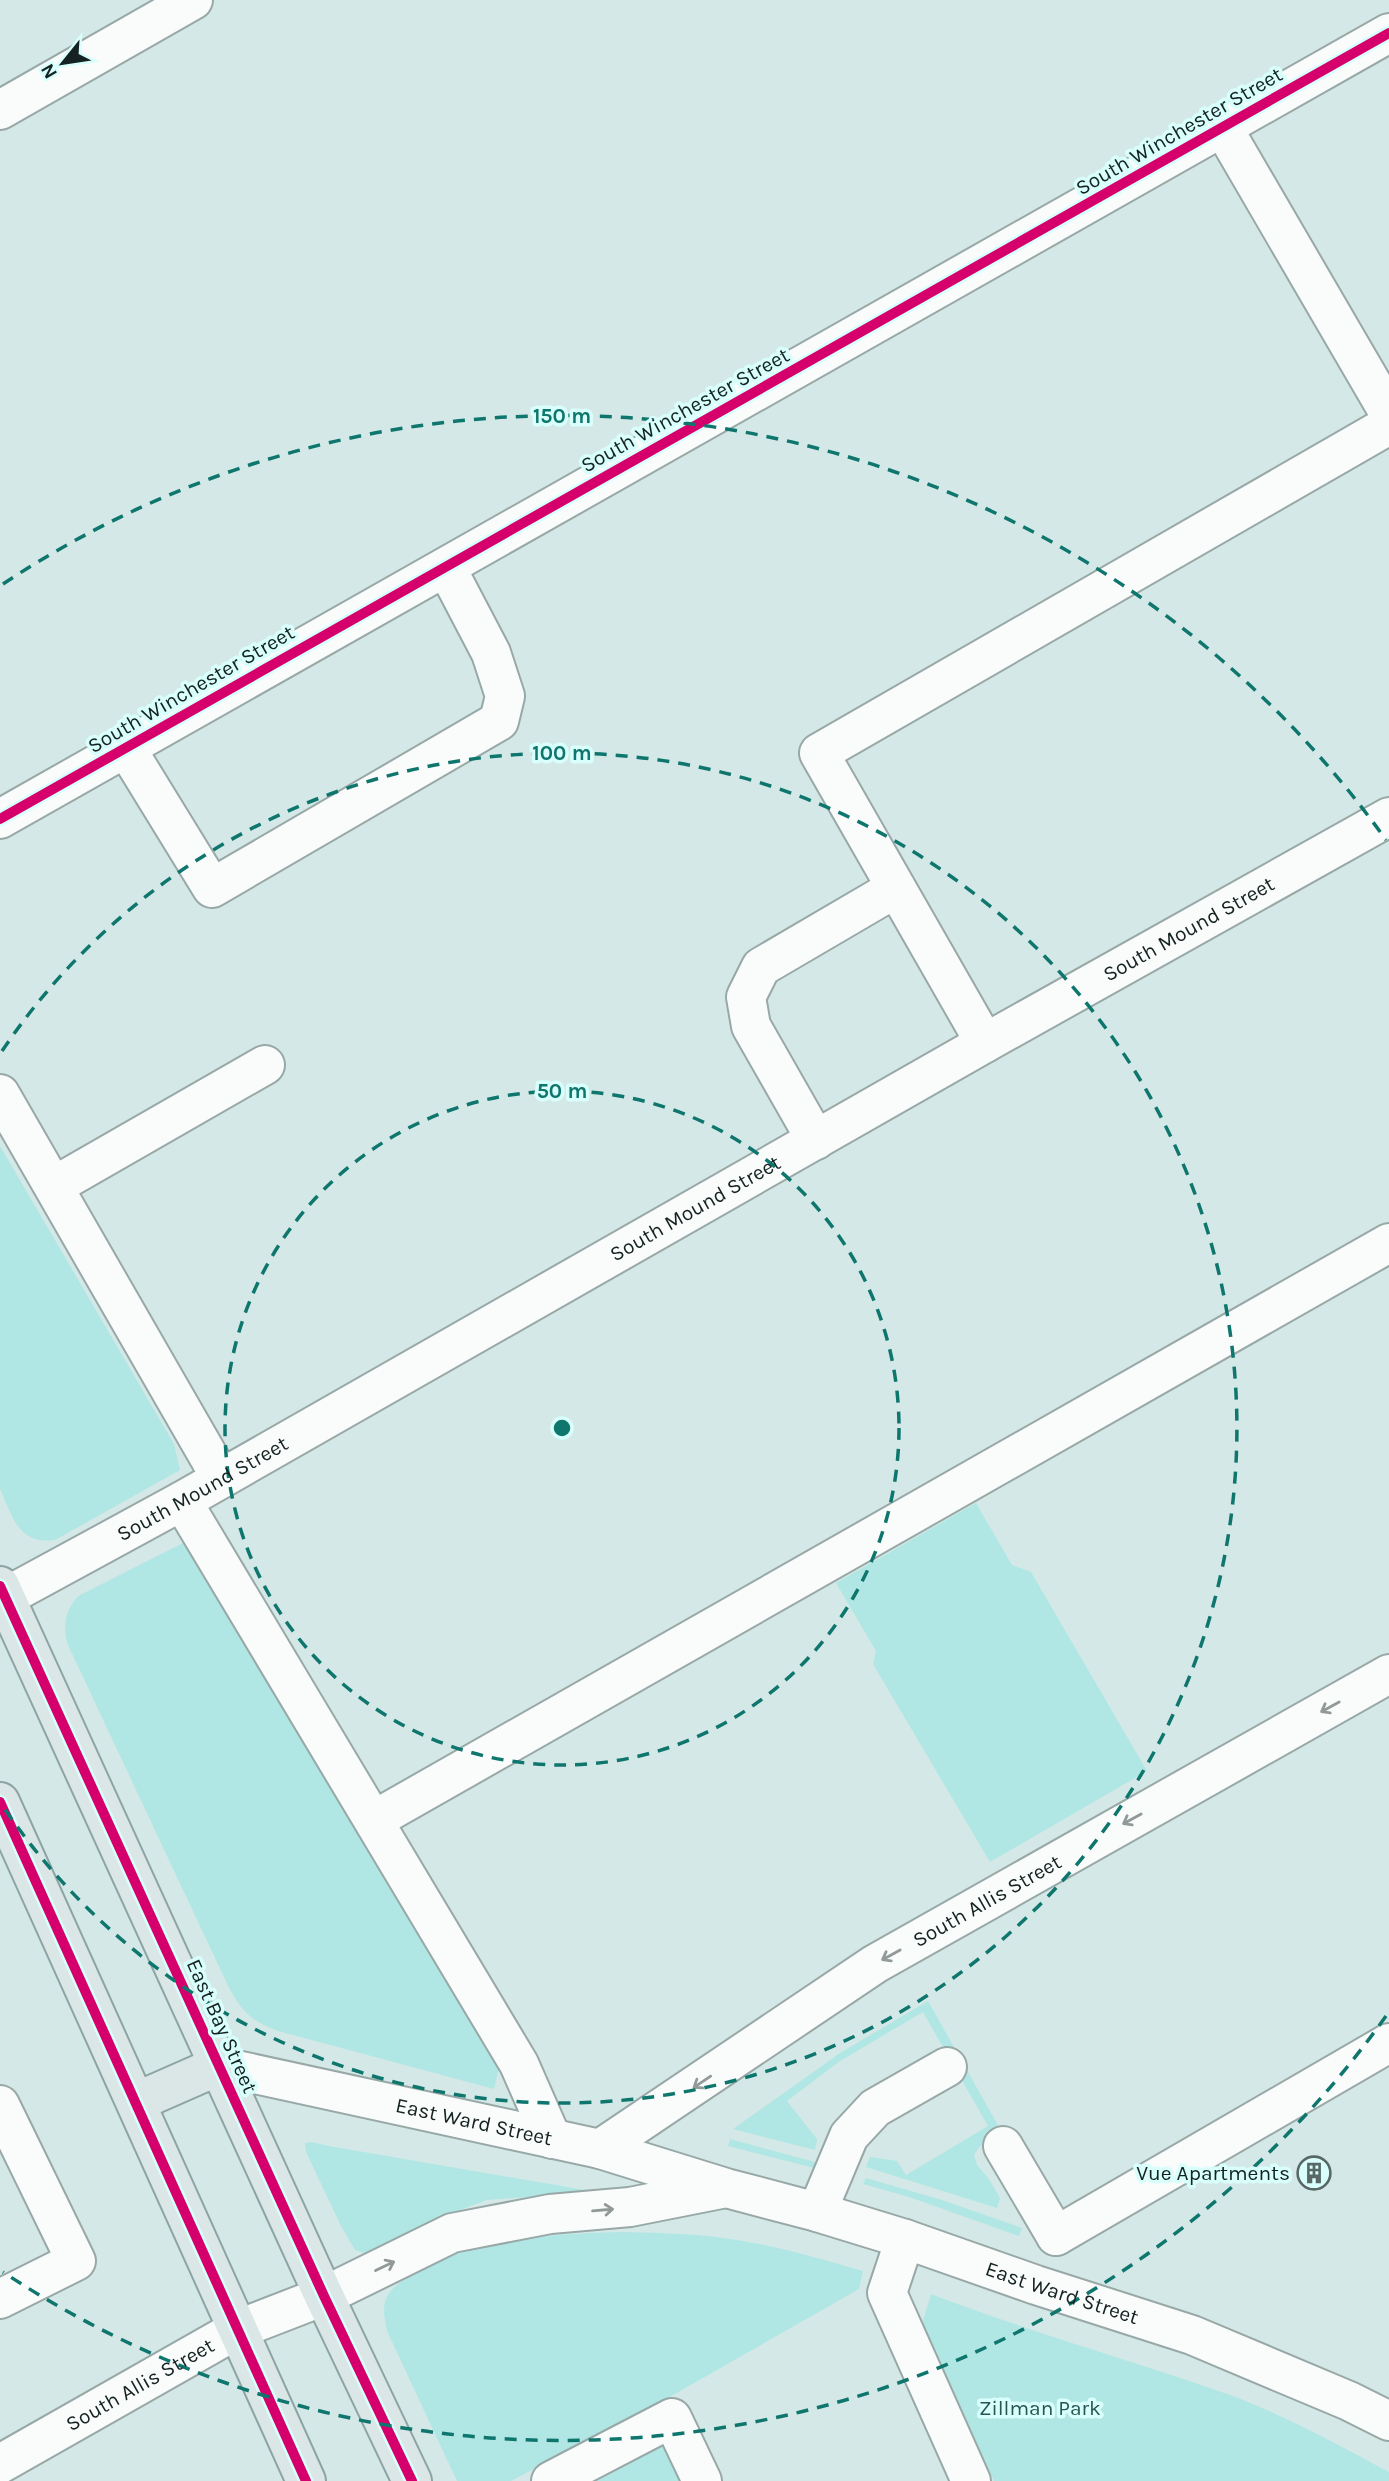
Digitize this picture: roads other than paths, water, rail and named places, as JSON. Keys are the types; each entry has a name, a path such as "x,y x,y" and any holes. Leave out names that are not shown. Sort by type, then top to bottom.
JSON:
{"main road":[{"name":"East Bay Street","path":"2,1594 324,2296 412,2481"},
{"path":"0,1802 306,2481"},
{"path":"136,2102 218,2066"}],"street":[{"path":"0,110 193,0"},
{"name":"South Winchester Street","path":"0,819 1389,33"},
{"path":"1223,128 1389,413"},
{"path":"985,1044 819,753 1389,425"},
{"path":"126,748 212,888 499,721 505,696 491,653 446,567"},
{"name":"South Mound Street","path":"2,1594 182,1501 1389,817"},
{"path":"816,1140 751,1026 746,997 761,968 896,888"},
{"path":"54,1186 265,1065"},
{"path":"0,1094 221,1478"},
{"path":"374,1820 1389,1243"},
{"path":"182,1501 519,2064 552,2139"},
{"name":"South Allis Street","path":"600,2150 875,1964 1389,1674"},
{"path":"1036,2285 1056,2236 1389,2043"},
{"name":"East Ward Street","path":"218,2066 600,2150 817,2212 1192,2335 1349,2401 1389,2421"},
{"path":"817,2212 849,2136 875,2108 947,2067"},
{"path":"0,2105 76,2261 0,2299"},
{"path":"1003,2146 1056,2236"},
{"name":"East Ward Street","path":"324,2296 452,2233 550,2214 630,2207 726,2188"},
{"path":"905,2239 887,2293 971,2481"},
{"name":"South Allis Street","path":"0,2464 236,2330 324,2296"},
{"path":"551,2481 671,2418 702,2481"}],"place":[{"name":"Vue Apartments","path":"1314,2173"}],"park label":[{"name":"Zillman Park","path":"1040,2408"}]}
